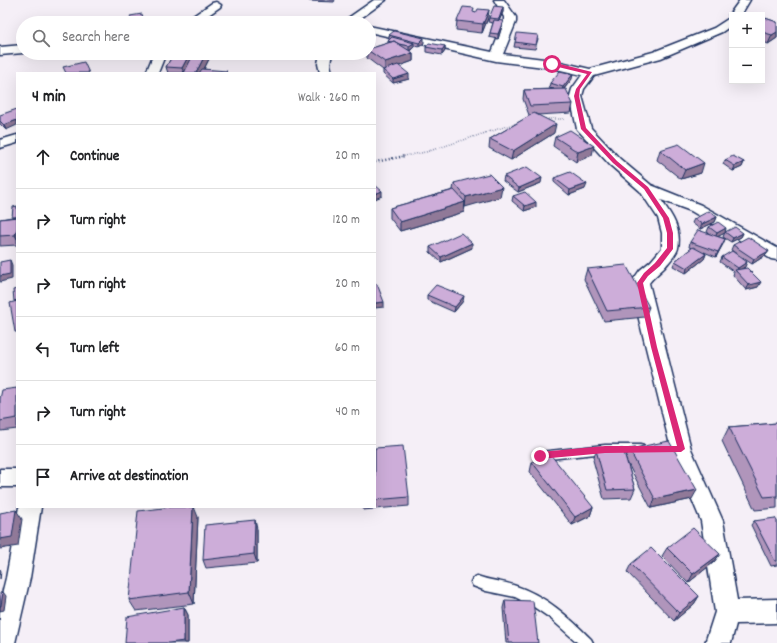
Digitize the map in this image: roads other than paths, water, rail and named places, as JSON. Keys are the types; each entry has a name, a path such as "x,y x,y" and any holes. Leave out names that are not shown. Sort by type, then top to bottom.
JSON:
{"street":[{"path":"357,16 381,0"},
{"path":"496,57 510,22 510,17 499,0"},
{"path":"737,12 745,0"},
{"path":"200,16 216,5"},
{"path":"376,31 496,57 557,64 590,73 656,55 718,30 729,22"},
{"path":"0,51 16,50"},
{"path":"152,72 157,60"},
{"path":"325,60 326,72"},
{"path":"590,73 578,89 576,96 584,129 615,162 646,188 666,218 670,233 670,249 657,265 646,274 640,283 677,449 712,521 727,612 718,643"},
{"path":"0,144 16,139"},
{"path":"646,188 696,208 777,254"},
{"path":"0,478 16,478"},
{"path":"2,643 18,578 30,508"},
{"path":"727,612 777,611"}],"lane":[{"path":"540,456 605,449 651,449"},
{"path":"476,582 497,589 513,591 528,596 558,615 587,643"}]}
